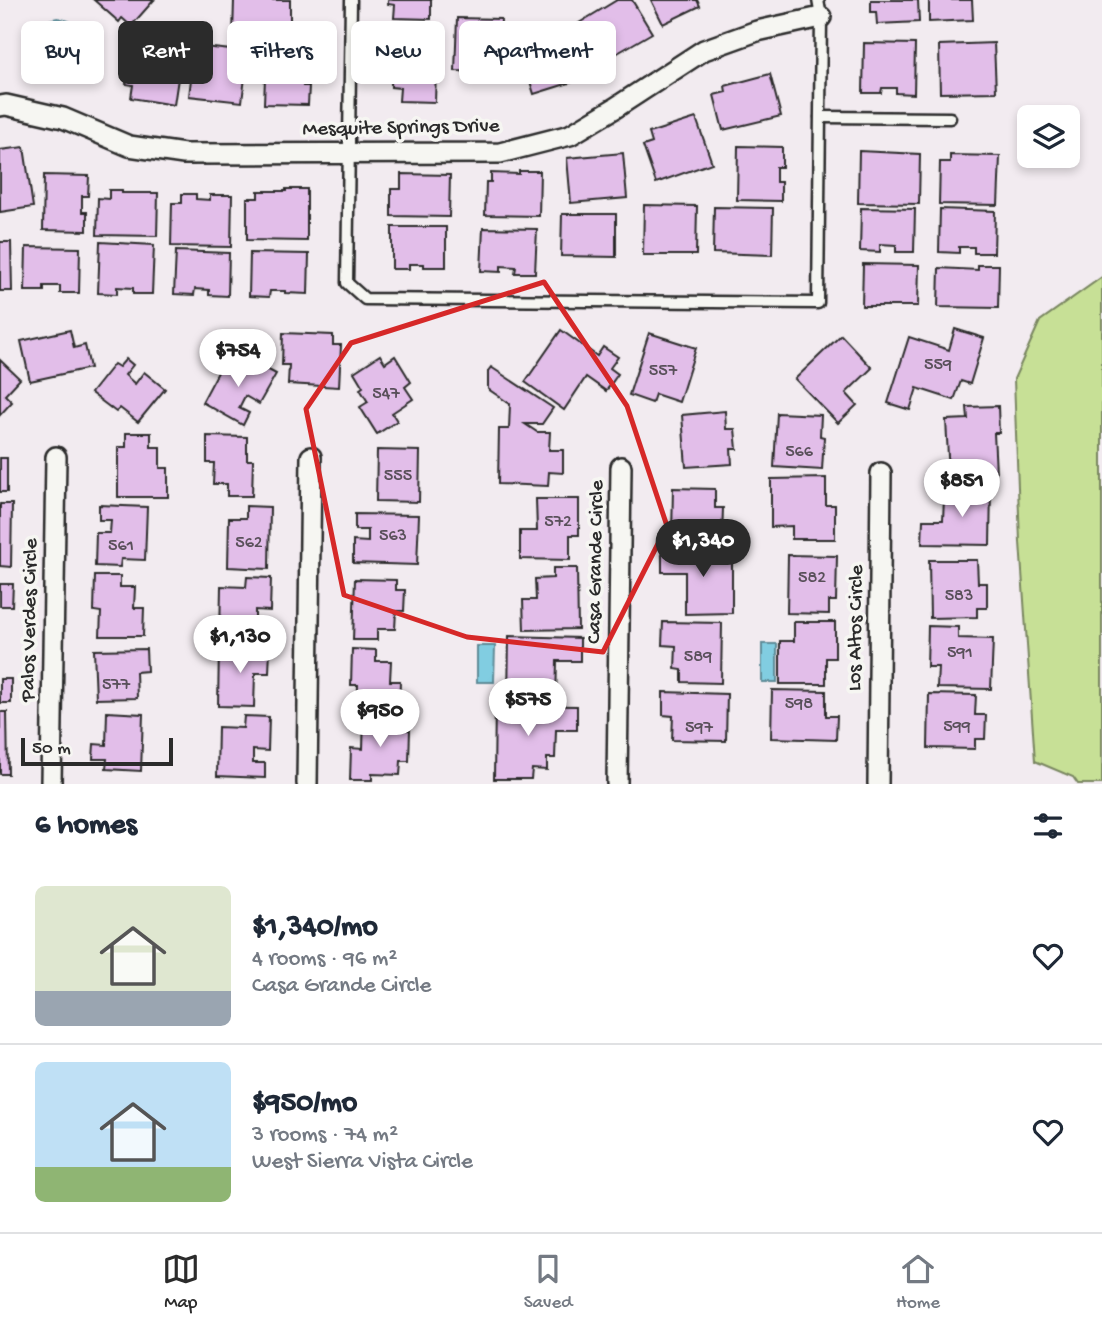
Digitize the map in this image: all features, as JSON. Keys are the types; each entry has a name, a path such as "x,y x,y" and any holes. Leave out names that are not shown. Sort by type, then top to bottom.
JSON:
{"street":[{"name":"Mesquite Springs Drive","path":"0,106 63,118 129,146 184,154 500,153 570,135 704,50 819,9"},
{"name":"Palos Verdes Circle","path":"51,784 56,457"},
{"path":"307,784 311,457"},
{"name":"Casa Grande Circle","path":"617,784 621,467"},
{"name":"Los Altos Circle","path":"878,784 881,473"}],"lane":[{"path":"351,0 347,283 365,299 818,303 819,9"},
{"path":"820,117 950,118"}],"highlighted area":[{"path":"544,282 627,406 667,526 603,652 467,637 344,595 306,409 351,343"}],"green space":[{"path":"1102,277 1102,784 1078,784 1073,777 1035,761 1020,542 1014,379 1040,321"}],"water":[{"path":"58,18 69,21 45,21"},
{"path":"762,644 777,644 777,682 762,682"},
{"path":"477,646 495,646 494,682 477,682"}],"building":[{"path":"94,0 154,0 135,21 125,21 122,18 118,21"},
{"path":"234,0 290,0 290,21 233,21"},
{"path":"388,0 431,0 431,19 394,18 395,5 388,4"},
{"path":"617,0 632,0 652,33 616,54 616,21 582,21"},
{"path":"651,0 697,0 700,6 663,24"},
{"path":"871,0 918,0 919,22 877,24 876,12 871,12"},
{"path":"929,0 972,0 973,20 929,22"},
{"path":"457,18 501,19 459,21 459,71 455,71"},
{"path":"864,43 915,44 914,94 896,93 896,88 882,88 881,93 863,93"},
{"path":"994,43 996,92 940,93 939,45"},
{"path":"213,48 227,50 227,84 244,84 242,102 189,96 190,84 213,84"},
{"path":"770,74 781,116 723,130 714,95 726,92 725,86"},
{"path":"126,84 177,84 174,105 131,98 133,85"},
{"path":"265,84 309,86 308,105 264,104"},
{"path":"391,84 436,84 435,102 399,101 400,88 391,87"},
{"path":"531,84 566,84 534,94"},
{"path":"696,118 712,163 656,183 643,146 652,143 649,133"},
{"path":"738,146 782,147 782,167 776,167 776,182 781,182 781,201 737,200"},
{"path":"24,147 33,207 0,212 0,150"},
{"path":"859,151 920,154 919,204 858,203"},
{"path":"623,153 627,198 571,203 567,158"},
{"path":"950,155 1000,156 998,205 939,204 940,162 950,162"},
{"path":"519,171 540,171 539,216 485,215 486,182 491,182 491,173 519,174"},
{"path":"401,174 450,175 449,217 391,216 391,189 401,189"},
{"path":"44,175 89,176 88,196 82,196 82,212 87,212 87,231 43,230"},
{"path":"307,189 307,241 247,240 247,198 258,198 258,191"},
{"path":"109,190 122,190 122,193 158,193 157,236 97,235 98,198 109,199"},
{"path":"182,194 196,194 196,199 210,200 210,195 232,195 231,247 171,246 172,203 182,203"},
{"path":"644,205 697,206 696,255 643,255"},
{"path":"714,207 773,208 772,255 713,253"},
{"path":"861,208 915,209 914,252 896,252 896,245 880,244 880,252 860,251"},
{"path":"940,209 995,211 994,253 974,253 974,247 959,247 959,253 939,252"},
{"path":"562,214 616,214 616,257 561,256"},
{"path":"392,227 446,227 446,267 409,264 409,269 392,269"},
{"path":"483,228 537,229 535,273 515,273 516,267 501,266 501,272 481,271"},
{"path":"0,242 11,242 12,291 0,291"},
{"path":"100,242 154,245 152,294 133,294 133,288 117,287 117,294 98,293"},
{"path":"26,247 80,248 79,293 60,293 60,286 44,286 44,291 25,291"},
{"path":"176,251 229,253 228,296 209,295 209,290 195,289 194,295 174,294"},
{"path":"250,253 309,254 308,294 270,291 269,297 249,296"},
{"path":"863,264 919,265 918,306 862,306"},
{"path":"978,265 999,265 998,308 938,307 939,268 978,270"},
{"path":"955,329 984,338 970,384 961,381 954,400 917,388 910,410 888,403 909,337 949,350"},
{"path":"70,330 74,348 85,345 90,368 30,381 21,341"},
{"path":"561,330 597,356 603,347 618,357 610,368 618,374 606,391 586,377 564,410 525,382"},
{"path":"283,333 333,335 333,345 341,345 339,387 288,384 289,365 282,365"},
{"path":"649,333 696,348 679,402 655,394 652,403 629,395"},
{"path":"841,335 872,368 846,393 857,405 838,423 795,379"},
{"path":"380,355 385,363 395,356 411,382 405,387 413,399 392,413 397,421 377,434 360,407 368,402 354,372"},
{"path":"126,359 133,365 125,375 135,384 144,372 165,389 138,422 120,408 116,412 91,393 114,364 119,367"},
{"path":"225,359 249,372 254,362 276,374 259,404 245,396 239,408 249,413 243,425 202,402"},
{"path":"0,360 20,379 5,395 12,402 0,415"},
{"path":"491,367 553,408 542,424 525,424 537,432 550,432 549,450 563,450 563,473 549,472 548,486 498,484 499,429 509,429 510,404 488,389 488,371"},
{"path":"998,406 999,433 994,433 996,473 949,475 946,420 968,419 967,407"},
{"path":"725,411 726,429 735,429 737,449 731,449 732,464 686,467 682,415"},
{"path":"777,413 821,415 820,436 824,437 822,470 774,467"},
{"path":"126,433 151,433 151,447 160,447 160,468 168,468 168,497 118,497 118,447 126,447"},
{"path":"207,436 247,437 247,460 253,460 252,496 227,496 227,484 213,484 214,463 207,463"},
{"path":"377,450 420,451 419,502 376,501"},
{"path":"0,458 7,458 7,492 0,492"},
{"path":"826,478 826,505 835,505 835,539 792,539 792,526 771,527 771,479"},
{"path":"953,486 991,487 990,545 922,544 923,520 943,520 944,498 953,498"},
{"path":"673,488 715,489 715,508 723,508 722,537 672,536"},
{"path":"536,499 579,499 579,535 570,535 570,560 520,559 520,531 537,531"},
{"path":"0,504 12,504 11,567 0,566"},
{"path":"99,505 147,507 145,560 121,559 120,567 95,566 96,533 110,533 111,520 99,520"},
{"path":"246,506 270,507 269,569 228,567 229,518 246,518"},
{"path":"355,514 419,515 417,565 353,563 353,541 368,542 368,530 355,530"},
{"path":"662,550 732,550 732,613 685,614 685,572 662,572"},
{"path":"788,555 837,556 836,601 829,601 829,614 787,613"},
{"path":"929,560 977,560 978,583 987,583 987,608 977,608 977,617 930,618"},
{"path":"553,568 577,568 578,629 524,630 523,600 536,600 535,579 553,578"},
{"path":"95,576 120,576 120,587 135,587 134,608 144,608 143,636 100,636 101,612 94,611"},
{"path":"247,577 271,578 270,611 255,610 255,623 267,624 267,639 220,638 221,586 246,587"},
{"path":"355,579 396,580 396,590 405,590 404,611 396,611 395,629 377,629 377,640 353,640"},
{"path":"0,584 13,584 12,606 0,606"},
{"path":"663,622 722,623 721,683 682,682 682,670 675,669 676,646 662,645"},
{"path":"794,622 835,622 835,658 826,658 826,684 780,684 780,641 794,641"},
{"path":"928,626 958,627 958,638 993,639 991,689 937,688 938,667 927,667"},
{"path":"509,636 580,638 580,661 557,661 556,700 508,699"},
{"path":"219,648 270,649 269,673 255,673 254,707 218,706"},
{"path":"146,649 147,671 136,672 137,698 96,699 94,650"},
{"path":"352,649 376,650 376,661 391,661 390,681 400,681 399,709 357,708 358,685 351,685"},
{"path":"0,679 11,679 11,703 0,703"},
{"path":"772,690 826,691 826,716 837,716 836,740 771,738"},
{"path":"663,692 727,694 726,741 672,740 673,716 663,715"},
{"path":"929,694 976,695 975,715 986,715 985,739 975,739 975,749 928,748"},
{"path":"495,705 577,706 577,730 556,730 555,758 547,758 547,770 532,769 531,779 494,779"},
{"path":"0,712 7,712 8,774 0,774"},
{"path":"107,712 143,714 141,771 106,769 107,759 93,759 94,744 106,745"},
{"path":"244,716 269,717 268,751 253,750 253,763 265,763 265,778 217,776 218,727 243,728"},
{"path":"364,717 401,718 401,730 410,730 409,761 401,761 400,775 372,774 372,780 350,780 351,748 363,749"}]}
